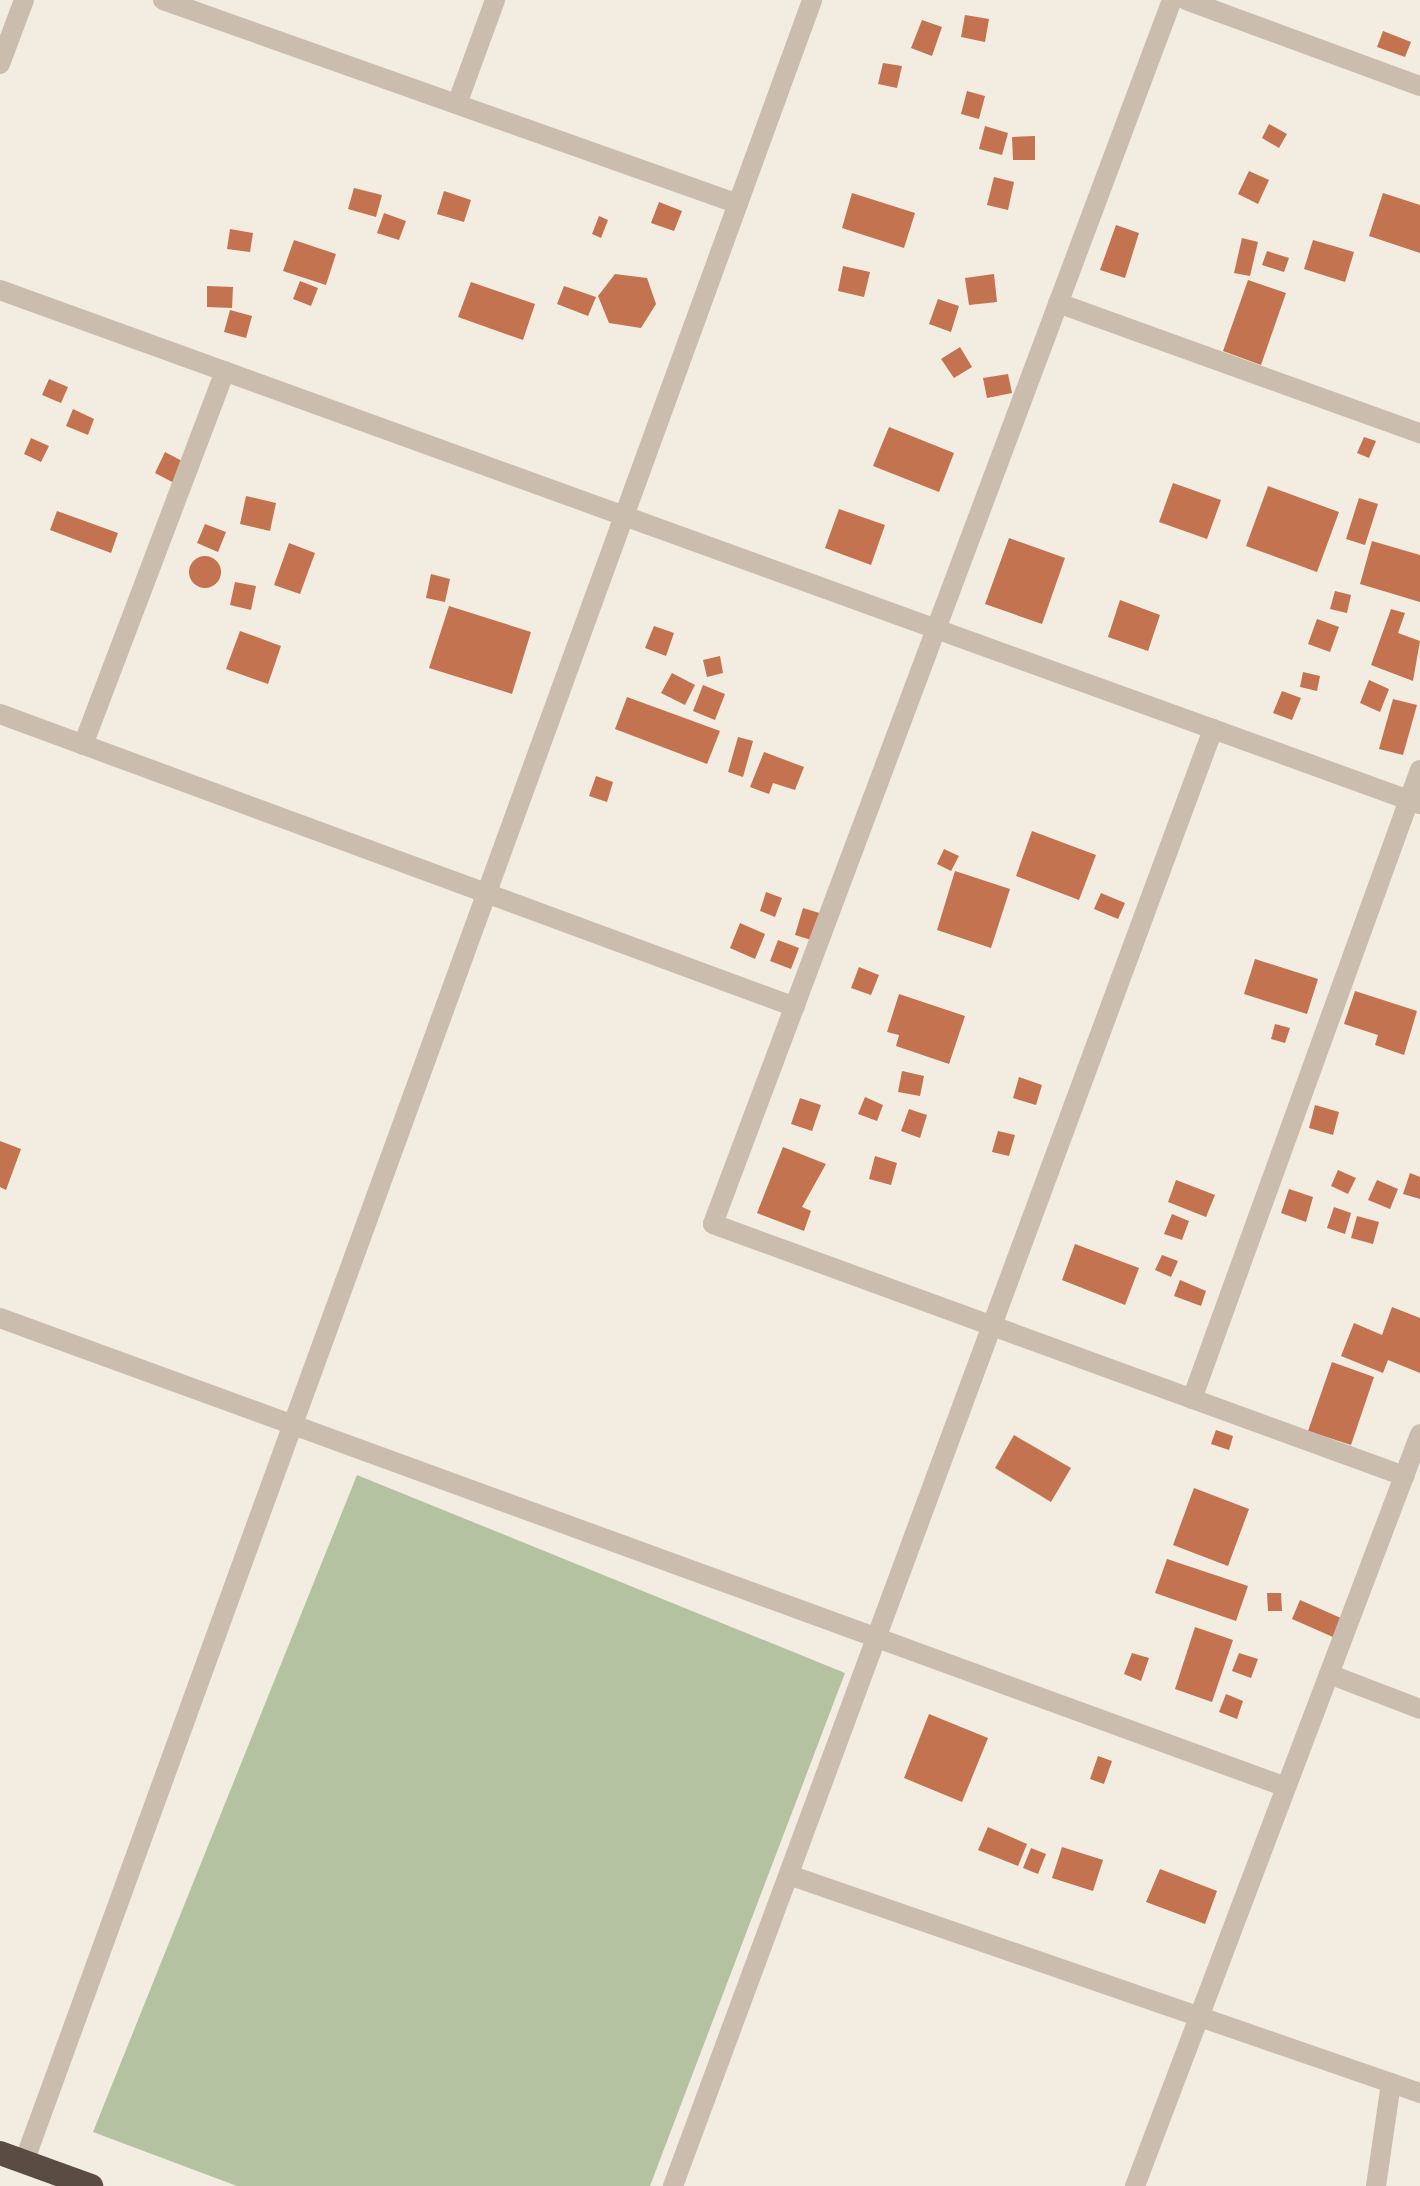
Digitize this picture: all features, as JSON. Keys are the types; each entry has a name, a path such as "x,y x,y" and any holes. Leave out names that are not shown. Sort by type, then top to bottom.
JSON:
{"highway":[{"path":"0,2153 91,2186"}],"street":[{"path":"0,64 24,0"},
{"path":"163,0 738,204"},
{"path":"457,104 495,0"},
{"path":"24,2162 812,0"},
{"path":"1172,0 713,1224 1404,1476"},
{"path":"1186,0 1420,86"},
{"path":"0,290 1414,802"},
{"path":"1058,303 1420,433"},
{"path":"83,745 225,371"},
{"path":"0,714 795,1007"},
{"path":"673,2186 1213,729"},
{"path":"1192,1399 1414,802 1420,770"},
{"path":"0,1318 1286,1787"},
{"path":"1135,2186 1420,1434"},
{"path":"1329,1674 1420,1709"},
{"path":"789,1875 1420,2093"},
{"path":"1376,2186 1391,2083"}],"green space":[{"path":"357,1475 845,1673 650,2186 237,2186 93,2132"}],"building":[{"path":"965,15 989,19 985,42 961,37"},
{"path":"922,20 942,27 932,56 911,48"},
{"path":"1383,31 1411,42 1405,57 1377,47"},
{"path":"883,63 902,66 897,88 878,84"},
{"path":"967,91 985,96 979,119 961,114"},
{"path":"1269,124 1287,134 1279,148 1262,138"},
{"path":"985,126 1008,133 1002,155 979,149"},
{"path":"1035,136 1035,160 1013,160 1012,137"},
{"path":"1249,171 1269,180 1258,204 1238,194"},
{"path":"994,177 1014,182 1008,210 987,205"},
{"path":"354,188 382,195 376,217 348,209"},
{"path":"444,191 471,200 464,222 437,214"},
{"path":"852,193 915,213 904,248 842,228"},
{"path":"1383,193 1420,205 1420,253 1369,236"},
{"path":"659,202 682,211 674,231 651,223"},
{"path":"384,213 406,221 399,240 377,233"},
{"path":"599,216 608,220 601,238 592,234"},
{"path":"1116,225 1139,233 1125,278 1100,270"},
{"path":"230,229 253,233 250,252 227,249"},
{"path":"1242,238 1258,242 1250,276 1234,273"},
{"path":"294,240 336,254 326,285 283,271"},
{"path":"1313,240 1354,252 1345,282 1304,269"},
{"path":"1267,251 1289,258 1284,272 1262,265"},
{"path":"843,266 870,272 864,297 838,291"},
{"path":"615,274 647,278 656,304 641,328 609,323 598,296"},
{"path":"994,274 997,302 969,305 965,278"},
{"path":"1248,280 1286,293 1261,365 1223,351"},
{"path":"300,281 318,288 311,306 293,299"},
{"path":"471,282 535,304 523,340 458,317"},
{"path":"207,286 233,287 232,308 207,307"},
{"path":"564,286 596,297 588,316 557,304"},
{"path":"938,299 959,306 951,332 929,324"},
{"path":"230,310 252,316 246,338 224,332"},
{"path":"960,347 972,367 954,378 941,359"},
{"path":"1008,374 1012,393 987,398 983,378"},
{"path":"49,379 68,387 61,403 42,395"},
{"path":"73,409 94,419 88,435 66,426"},
{"path":"889,427 954,453 939,492 873,466"},
{"path":"1364,437 1376,441 1369,458 1357,453"},
{"path":"31,438 49,446 41,462 24,454"},
{"path":"165,452 184,462 174,483 155,473"},
{"path":"1173,483 1221,500 1207,539 1159,522"},
{"path":"1268,486 1339,512 1317,572 1246,546"},
{"path":"246,496 276,503 270,531 240,524"},
{"path":"1359,498 1378,504 1365,545 1346,539"},
{"path":"839,509 885,525 871,565 825,548"},
{"path":"57,511 118,533 111,553 50,530"},
{"path":"205,524 226,532 218,552 197,543"},
{"path":"1009,538 1065,558 1042,624 985,604"},
{"path":"1372,541 1420,555 1420,602 1360,584"},
{"path":"289,543 315,553 300,594 274,585"},
{"path":"205,556 216,561 221,572 216,583 205,588 194,583 189,572 194,561"},
{"path":"431,574 450,579 445,602 426,598"},
{"path":"235,582 256,586 251,610 230,605"},
{"path":"1335,591 1351,595 1347,613 1330,609"},
{"path":"1120,600 1160,615 1148,651 1108,637"},
{"path":"449,606 531,632 512,694 429,668"},
{"path":"1391,609 1405,613 1398,633 1420,641 1413,681 1371,665"},
{"path":"1317,619 1339,627 1330,652 1308,644"},
{"path":"654,626 674,633 666,656 645,648"},
{"path":"240,631 281,646 268,684 226,669"},
{"path":"720,656 723,673 707,677 703,660"},
{"path":"1303,672 1320,676 1317,691 1300,687"},
{"path":"672,673 695,685 685,705 661,693"},
{"path":"1369,680 1389,689 1380,712 1360,703"},
{"path":"703,685 725,694 715,720 693,711"},
{"path":"1282,691 1301,698 1292,720 1273,713"},
{"path":"627,697 720,731 707,764 615,729"},
{"path":"1393,699 1417,705 1403,755 1379,749"},
{"path":"738,737 753,741 743,777 728,772"},
{"path":"764,752 804,767 795,790 773,783 769,794 750,787"},
{"path":"596,776 613,782 607,802 589,796"},
{"path":"1032,831 1096,855 1079,900 1016,876"},
{"path":"944,849 959,856 951,871 937,864"},
{"path":"955,871 1010,889 991,948 937,930"},
{"path":"766,892 782,898 775,917 760,911"},
{"path":"1101,893 1125,903 1118,919 1094,909"},
{"path":"803,908 826,915 818,942 795,935"},
{"path":"740,923 765,934 755,959 730,948"},
{"path":"778,940 799,948 791,969 770,961"},
{"path":"1255,959 1318,979 1307,1014 1244,994"},
{"path":"859,967 879,975 871,995 851,988"},
{"path":"1355,991 1417,1011 1404,1055 1375,1045 1378,1035 1344,1024"},
{"path":"899,994 965,1016 949,1064 896,1046 899,1035 887,1032"},
{"path":"1275,1024 1290,1028 1285,1043 1271,1039"},
{"path":"902,1071 924,1076 920,1096 898,1092"},
{"path":"1019,1077 1042,1085 1036,1105 1013,1098"},
{"path":"865,1097 883,1105 877,1121 858,1114"},
{"path":"800,1098 821,1105 812,1131 791,1124"},
{"path":"1315,1105 1339,1112 1333,1135 1309,1128"},
{"path":"909,1109 927,1115 920,1138 901,1131"},
{"path":"998,1131 1015,1135 1009,1156 992,1152"},
{"path":"0,1141 21,1149 6,1190 0,1187"},
{"path":"783,1147 826,1164 802,1207 811,1211 804,1231 757,1213"},
{"path":"875,1156 897,1163 891,1185 869,1179"},
{"path":"1338,1170 1356,1178 1348,1194 1331,1186"},
{"path":"1410,1173 1420,1177 1420,1199 1403,1194"},
{"path":"1176,1180 1215,1195 1206,1217 1168,1202"},
{"path":"1377,1180 1398,1189 1390,1209 1368,1200"},
{"path":"1289,1189 1313,1197 1306,1222 1281,1213"},
{"path":"1334,1207 1351,1213 1345,1234 1327,1228"},
{"path":"1172,1214 1189,1221 1182,1240 1164,1234"},
{"path":"1357,1216 1379,1222 1373,1244 1351,1238"},
{"path":"1075,1244 1139,1268 1125,1305 1062,1280"},
{"path":"1162,1255 1178,1261 1171,1277 1155,1270"},
{"path":"1180,1280 1206,1291 1201,1306 1174,1296"},
{"path":"1392,1307 1420,1318 1420,1373 1388,1360 1383,1373 1341,1356 1354,1323 1382,1335"},
{"path":"1332,1362 1374,1377 1351,1445 1308,1431"},
{"path":"1216,1430 1233,1436 1229,1450 1211,1444"},
{"path":"1014,1435 1071,1468 1051,1502 995,1468"},
{"path":"1194,1488 1249,1509 1228,1566 1173,1545"},
{"path":"1167,1559 1248,1586 1236,1621 1155,1593"},
{"path":"1267,1593 1281,1593 1282,1611 1268,1611"},
{"path":"1300,1600 1350,1622 1342,1641 1292,1619"},
{"path":"1195,1627 1233,1640 1212,1702 1175,1689"},
{"path":"1132,1653 1149,1658 1141,1681 1124,1674"},
{"path":"1239,1653 1258,1659 1251,1678 1232,1671"},
{"path":"1226,1694 1243,1701 1237,1719 1219,1712"},
{"path":"929,1714 988,1738 962,1802 904,1778"},
{"path":"1098,1756 1112,1761 1104,1784 1090,1779"},
{"path":"988,1827 1027,1844 1018,1866 978,1850"},
{"path":"1062,1847 1103,1860 1093,1891 1052,1878"},
{"path":"1031,1848 1046,1854 1038,1874 1023,1868"},
{"path":"1160,1869 1217,1891 1205,1924 1146,1902"}]}
